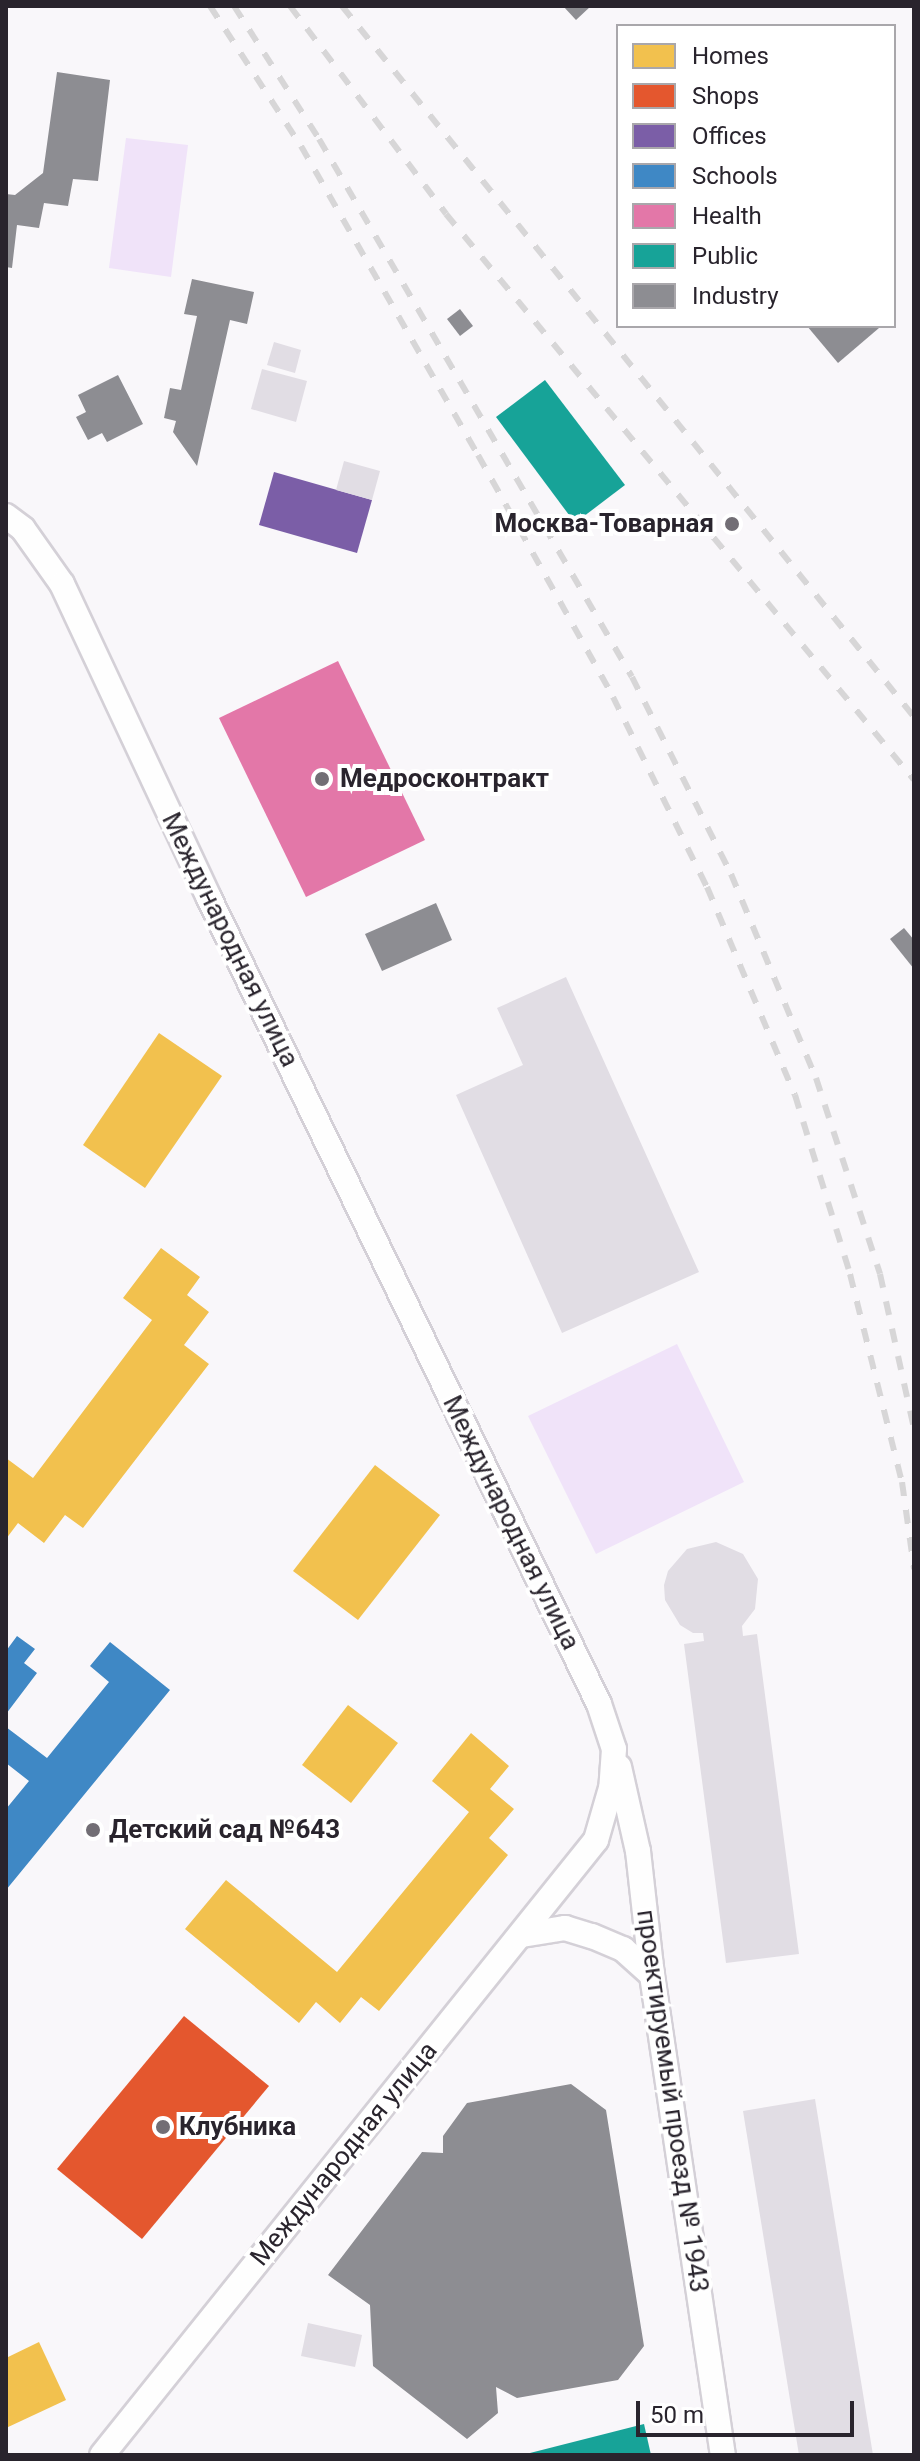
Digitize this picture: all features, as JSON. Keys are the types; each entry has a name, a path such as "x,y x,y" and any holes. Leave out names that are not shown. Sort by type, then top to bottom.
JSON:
{"street":[{"name":"Международная улица","path":"6,516 23,529 62,584 209,898 599,1704 614,1749 611,1788 596,1840 102,2455"},
{"name":"проектируемый проезд № 1943","path":"614,1749 638,1851 652,1975 723,2455"},
{"path":"522,1935 553,1928 579,1932 623,1949 652,1975"}],"shaded area":[{"path":"126,138 188,145 171,277 109,268"},
{"path":"677,1344 744,1482 596,1554 528,1416"}],"building: Homes":[{"path":"159,1033 222,1076 145,1188 83,1145"},
{"path":"161,1248 200,1277 187,1295 209,1312 184,1345 209,1364 83,1528 65,1515 44,1543 18,1523 6,1539 6,1458 33,1478 152,1320 123,1298"},
{"path":"375,1465 440,1515 358,1620 293,1571"},
{"path":"348,1705 398,1743 351,1803 302,1765"},
{"path":"471,1733 509,1766 490,1789 514,1809 489,1838 508,1855 379,2011 361,1997 340,2023 316,2002 299,2023 185,1929 226,1880 337,1972 469,1812 432,1781"},
{"path":"39,2342 66,2400 6,2428 6,2358"}],"building: Shops":[{"name":"Клубника","path":"184,2016 269,2086 142,2239 57,2169"}],"building: Offices":[{"path":"274,472 372,500 357,553 259,525"}],"building: Schools":[{"path":"17,1636 35,1649 24,1663 37,1673 6,1714 6,1651"},
{"path":"110,1642 170,1690 6,1890 6,1809 29,1781 6,1763 6,1727 47,1758 109,1682 90,1666"}],"building: Health":[{"name":"Медросконтракт","path":"338,661 425,840 306,897 219,718"}],"building: Public":[{"path":"545,380 625,485 575,523 496,417"},
{"path":"644,2424 651,2455 526,2455 526,2454"}],"building: Industry":[{"path":"563,6 591,6 576,20"},
{"path":"57,72 110,80 98,181 73,179 68,206 44,203 39,228 17,225 12,268 6,267 6,194 15,195 43,173"},
{"path":"192,279 254,292 247,324 230,320 197,466 173,432 176,421 164,418 170,388 181,390 197,316 184,314"},
{"path":"460,309 473,326 460,336 447,319"},
{"path":"809,328 879,328 838,363"},
{"path":"118,375 143,424 107,442 102,433 88,440 76,417 86,412 78,395"},
{"path":"436,903 452,940 382,971 365,934"},
{"path":"904,928 914,940 914,969 890,939"},
{"path":"571,2084 606,2110 644,2346 618,2380 517,2398 496,2387 498,2413 467,2439 373,2366 370,2305 328,2275 422,2152 443,2153 443,2136 467,2103"}],"building: Other":[{"path":"274,342 301,350 295,373 267,365"},
{"path":"262,369 307,381 296,422 251,409"},
{"path":"344,461 380,471 372,500 336,490"},
{"path":"566,977 699,1272 562,1333 456,1095 523,1065 497,1008"},
{"path":"716,1542 743,1554 758,1579 755,1609 742,1626 743,1636 757,1634 799,1954 726,1963 684,1644 704,1641 703,1633 693,1633 680,1625 665,1600 664,1585 668,1571 687,1549"},
{"path":"815,2099 873,2455 799,2455 743,2111"},
{"path":"308,2323 362,2335 355,2367 301,2356"}],"railway":[{"path":"210,6 301,146 478,455 613,697 707,887 795,1095 850,1274 902,1482 914,1569"},
{"path":"234,6 319,139 632,677 731,874 816,1078 880,1274 914,1429"},
{"path":"290,6 446,214 914,780"},
{"path":"342,6 914,717"}],"place":[{"name":"Москва-Товарная","path":"732,524"},
{"name":"Медросконтракт","path":"322,779"},
{"name":"Детский сад №643","path":"93,1830"},
{"name":"Клубника","path":"163,2127"}]}
